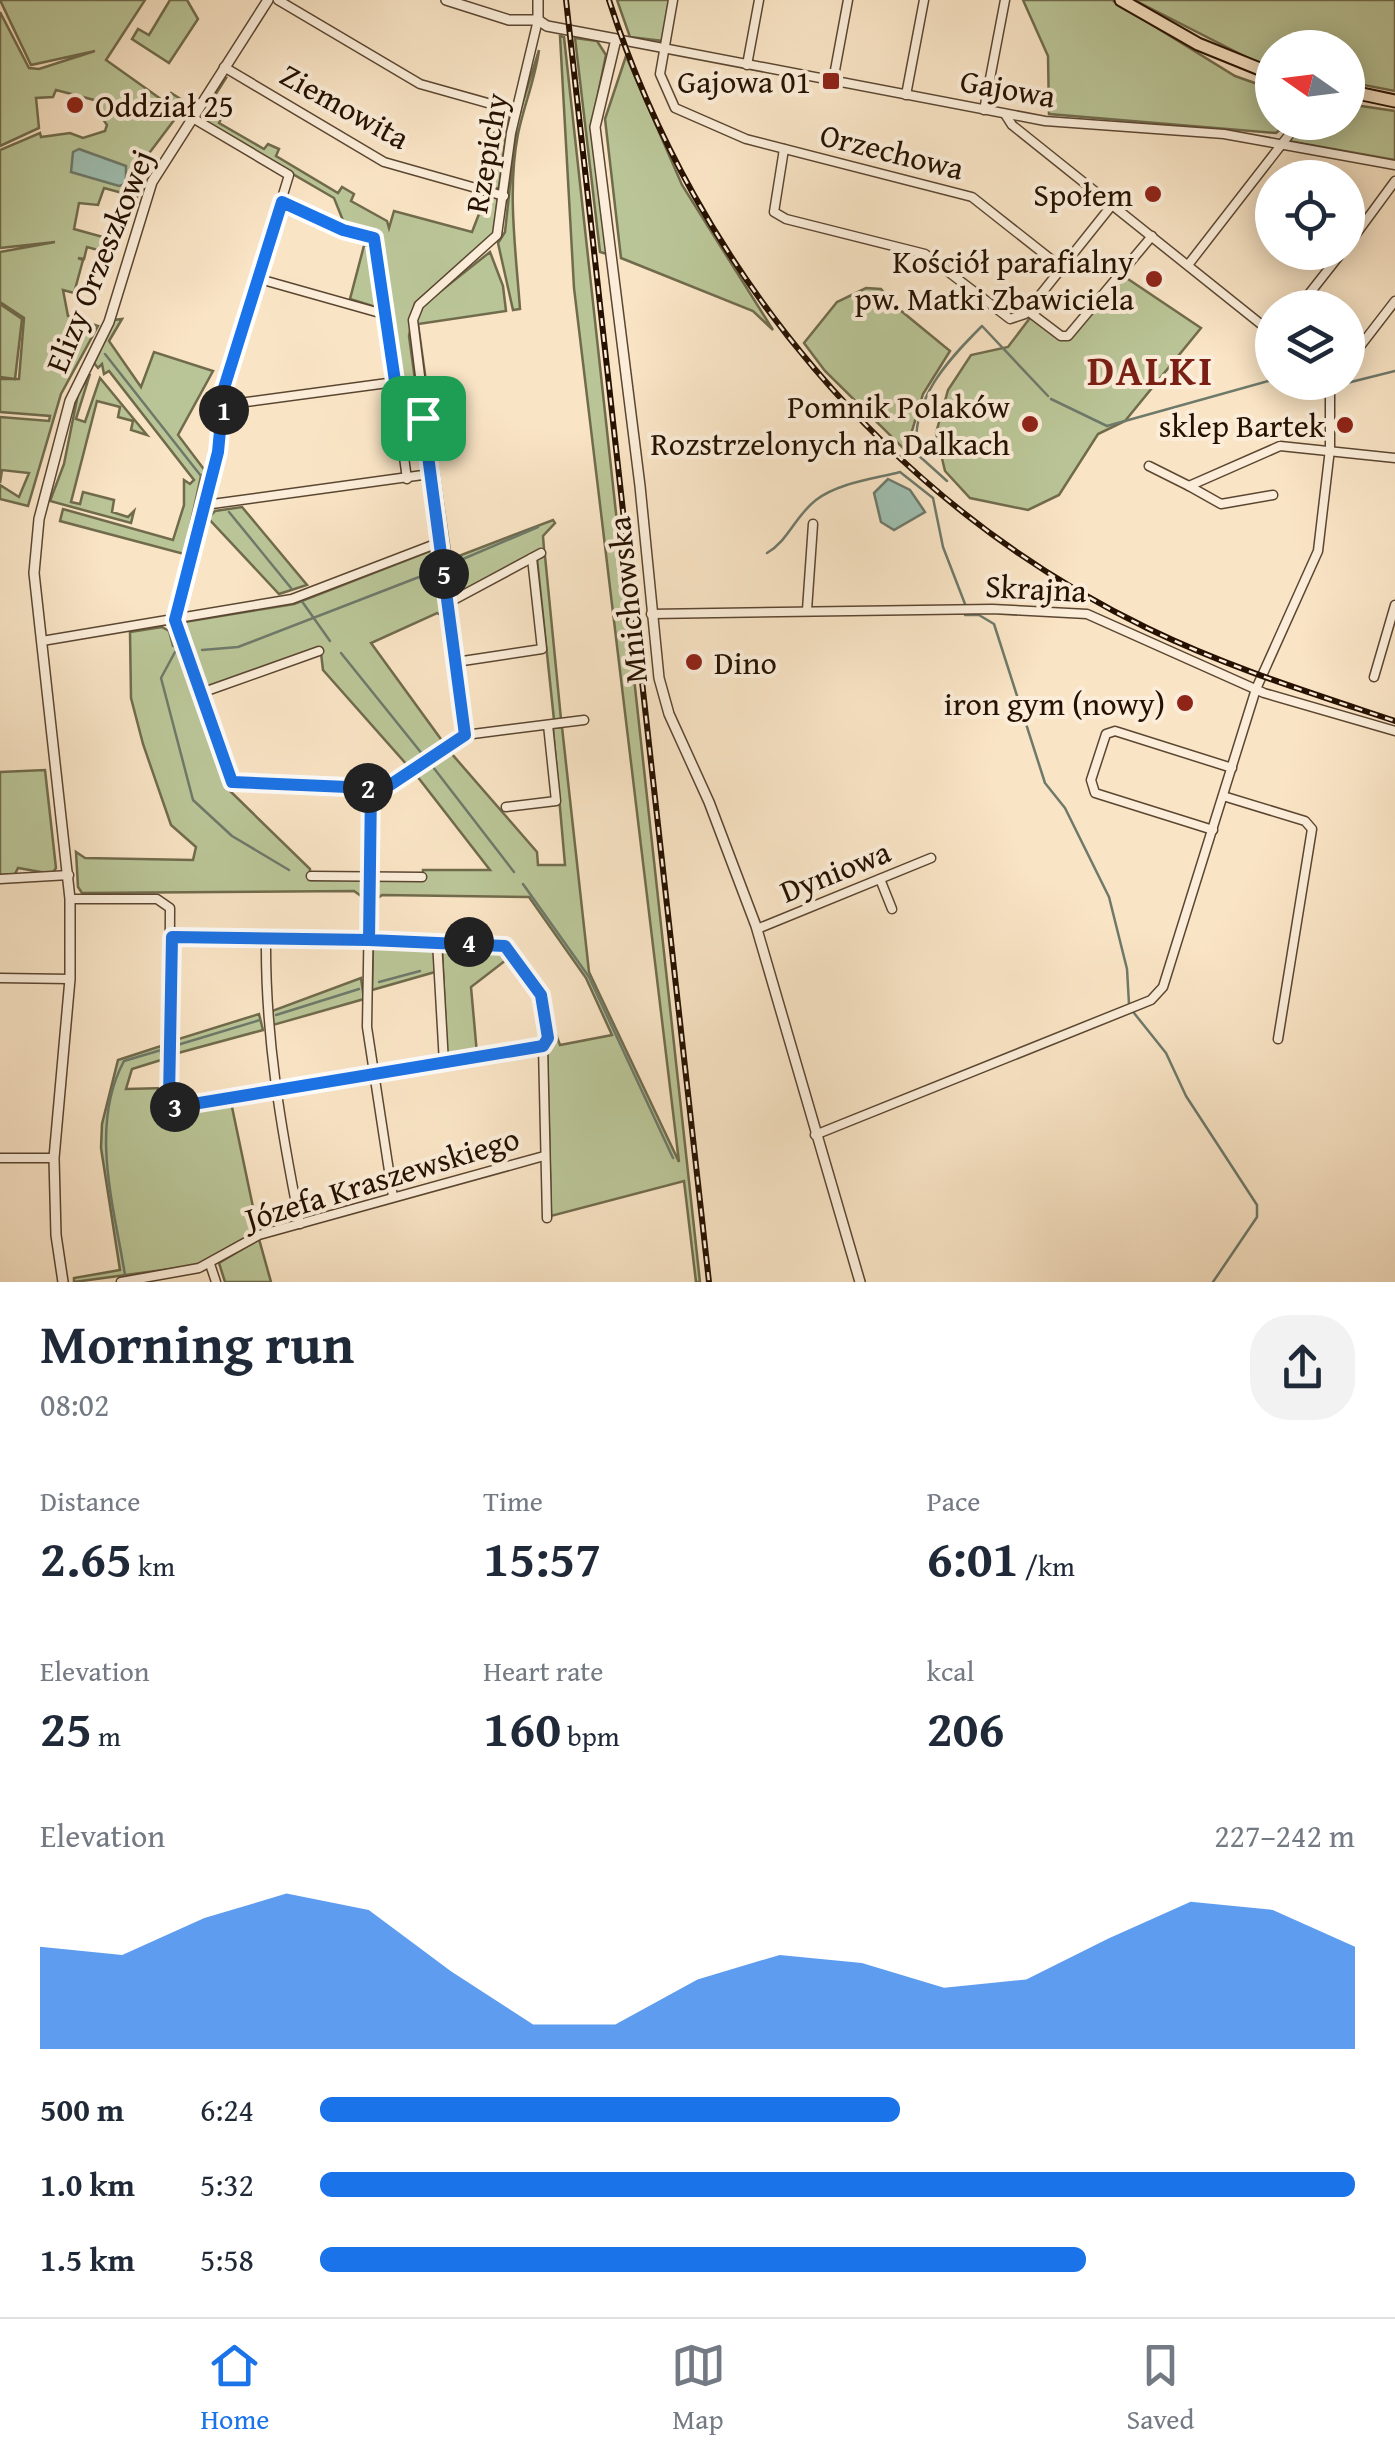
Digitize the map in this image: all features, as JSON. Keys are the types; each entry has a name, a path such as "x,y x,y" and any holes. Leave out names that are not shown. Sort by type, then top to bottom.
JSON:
{"main road":[{"path":"1121,0 1198,44 1255,67"},
{"path":"1365,95 1395,101"}],"street":[{"name":"Elizy Orzeszkowej","path":"63,1282 56,1235 54,1158 70,979 70,898 35,543 70,402 109,322 152,182 268,0"},
{"path":"278,0 420,84 516,112"},
{"path":"446,0 509,20 538,20 547,26 616,40"},
{"path":"538,0 538,20"},
{"name":"Orzechowa","path":"673,0 660,78 676,108 784,149 972,197 1062,268"},
{"path":"746,65 759,0"},
{"path":"833,81 848,0"},
{"path":"906,95 924,0"},
{"path":"984,110 1005,0"},
{"name":"Rzepichy","path":"423,418 413,320 419,304 492,244 500,226 516,112 538,20"},
{"name":"Gajowa","path":"616,40 1045,122 1224,134 1395,165"},
{"name":"Mnichowska","path":"616,40 595,127 638,473 658,678 757,929 860,1282"},
{"name":"Ziemowita","path":"224,67 384,162 504,196"},
{"path":"1004,114 1012,125 1255,318"},
{"path":"191,118 289,175 224,388 205,505 175,620 236,784 371,788 390,785 465,735 584,720"},
{"path":"1188,265 1284,140"},
{"path":"784,149 774,212 786,219 925,254 1010,319 1028,311 1112,205"},
{"path":"1365,222 1395,182"},
{"path":"282,202 343,230 374,238 407,479"},
{"path":"1028,311 1061,336 1068,336 1152,236"},
{"path":"1312,290 1328,270"},
{"path":"256,278 387,315"},
{"path":"1365,340 1395,301"},
{"path":"224,405 395,382"},
{"path":"816,1134 1152,1000 1168,977 1256,690 1318,551 1330,450 1331,400"},
{"path":"401,422 423,418 465,735"},
{"path":"1189,486 1280,446 1395,458"},
{"path":"1148,466 1221,504 1273,496"},
{"path":"205,505 430,474"},
{"path":"807,610 813,524"},
{"path":"42,641 292,599 438,542"},
{"path":"448,603 537,555 542,649 456,662"},
{"path":"1374,677 1395,605"},
{"name":"Skrajna","path":"651,614 992,609 1087,614 1256,690 1395,730"},
{"path":"201,693 319,651"},
{"path":"506,806 556,801 548,725"},
{"path":"1213,830 1095,794 1091,780 1106,734 1115,731 1232,768"},
{"path":"371,788 367,1027 393,1197"},
{"path":"1223,796 1305,822 1312,829 1278,1039"},
{"name":"Dyniowa","path":"757,929 931,858"},
{"path":"0,879 69,875"},
{"path":"311,876 422,878"},
{"path":"880,879 892,908"},
{"path":"70,898 164,901 171,913 172,1105 276,1092 543,1046"},
{"path":"172,937 495,943 509,949 541,995 549,1030 543,1046 546,1218"},
{"path":"266,938 265,1010 300,1224"},
{"path":"437,941 444,1063"},
{"path":"0,978 70,979"},
{"name":"Józefa Kraszewskiego","path":"121,1282 210,1264 259,1235 544,1156"},
{"path":"0,1158 54,1158"},
{"path":"210,1264 216,1282"}],"green space":[{"path":"0,0 145,0 106,60 165,102 171,93 187,103 150,152 137,197 104,188 98,205 79,203 74,229 114,240 109,253 87,247 84,259 78,258 83,260 74,293 63,290 68,316 98,326 61,394 28,506 0,499 0,485 19,497 29,473 2,470 0,483 0,417 49,421 50,416 0,412 0,379 19,379 24,318 0,302 0,252 55,242 0,248 0,150 40,133 41,137 70,133 83,138 105,131 107,125 96,109 98,101 56,90 53,97 36,98 39,128 0,146 0,12 29,68 39,69 95,51 31,65"},
{"path":"170,0 187,0 198,19 169,63 132,39 138,29 149,35"},
{"path":"617,0 670,0 663,41 630,37"},
{"path":"1023,0 1112,0 1235,76 1255,83 1255,131 1049,114 1048,56"},
{"path":"1134,0 1395,0 1395,91 1365,85 1365,30 1255,30 1255,61"},
{"path":"560,36 564,37 700,1282 696,1282 684,1181 551,1216 547,1050 557,1037 560,1045 612,1035 586,978 529,897 382,895 375,900 375,879 423,879 423,870 490,870 417,776 451,753 537,852 538,865 565,865 553,728 562,727 589,972 679,1162 574,288"},
{"path":"575,38 597,41 606,55 591,129 607,254 600,252"},
{"path":"539,50 515,155 513,222 520,309 513,310 498,243 505,232 517,121"},
{"path":"626,56 682,185 773,330 753,311 621,258 605,119"},
{"path":"220,78 226,78 207,108 222,117 219,123 264,149 268,144 279,149 276,156 338,193 342,187 354,194 351,201 387,221 389,228 394,211 472,232 486,196 498,198 494,233 415,303 409,336 420,416 401,414 379,231 344,223 334,198 198,119"},
{"path":"1365,107 1395,111 1395,160 1288,141 1365,140"},
{"path":"498,111 509,116 499,187 494,190 480,186"},
{"path":"366,238 373,240 382,309 350,299"},
{"path":"490,252 503,286 506,311 418,324 435,446 430,447 415,321 423,305"},
{"path":"1122,275 1201,328 1125,421 1098,434 1059,495 1028,510 970,498 945,471 936,433 948,390 971,355 1008,347 1033,314 1064,337"},
{"path":"866,288 881,289 894,305 950,351 923,394 906,451 825,371 804,343 837,302"},
{"path":"0,304 22,319 15,379 0,377"},
{"path":"122,319 109,341 141,387 154,352 213,371 178,435 206,472 201,476 184,554 60,521 63,509 173,540 184,505 184,480 190,484 194,480 109,371 104,374 102,364 98,368 94,363 113,320"},
{"path":"90,374 76,419 85,422 100,378 147,435 131,430 133,421 118,417 120,407 97,401 71,502 80,504 83,492 114,500 112,512 128,517 134,511 131,523 50,501 64,464 78,394"},
{"path":"436,453 451,559 553,520 555,523 543,536 544,549 452,597 431,454"},
{"path":"242,507 307,585 279,594 208,518 215,511"},
{"path":"435,549 444,616 437,613 371,643 443,742 408,766 323,670 321,653 208,687 202,685 181,627 184,622 294,604"},
{"path":"545,556 561,719 554,720 537,559"},
{"path":"162,627 169,631 173,646 180,647 229,790 310,869 309,880 364,880 364,898 354,891 82,893 78,887 76,852 85,858 193,860 196,847 171,825 131,698 130,632"},
{"path":"45,770 56,868 52,874 18,868 15,874 0,875 0,772"},
{"path":"416,943 434,951 435,972 372,990 373,946"},
{"path":"446,944 495,946 510,957 471,987 477,1054 453,1058 447,1054 442,950"},
{"path":"361,978 364,999 273,1025 272,1011"},
{"path":"173,1007 179,1039 259,1014 263,1030 178,1053 177,1074 172,1070"},
{"path":"161,1046 161,1053 167,1052 166,1079 162,1080 161,1060 132,1069 126,1089 166,1088 167,1113 237,1101 232,1107 257,1226 263,1225 263,1230 200,1265 74,1282 74,1278 120,1270 101,1148 102,1124 118,1060"},
{"path":"259,1239 271,1282 225,1282 219,1263"}],"shaded area":[{"path":"79,149 126,166 126,184 119,186 71,172 73,152"},
{"path":"888,479 910,490 925,512 894,530 881,522 874,493"}],"waterway":[{"path":"947,481 917,454 919,416 944,368 982,326 1048,396"},
{"path":"105,354 201,476"},
{"path":"1365,378 1395,371"},
{"path":"1051,399 1107,426 1255,385"},
{"path":"767,553 825,494 900,472 933,498 943,547 965,604"},
{"path":"229,512 291,588"},
{"path":"449,565 538,527"},
{"path":"202,650 238,647 432,572"},
{"path":"301,600 330,641"},
{"path":"965,615 979,615 994,624 1045,783 1065,808 1109,897 1127,969 1129,1004"},
{"path":"175,652 161,678 193,800 232,836 289,870"},
{"path":"341,653 423,755"},
{"path":"433,767 514,872"},
{"path":"523,884 589,977 673,1158"},
{"path":"379,982 420,971"},
{"path":"276,1015 359,989"},
{"path":"1134,1013 1166,1053 1186,1096 1257,1205 1257,1217 1213,1282"},
{"path":"174,1046 260,1020"},
{"path":"125,1275 107,1166 108,1112 124,1061 161,1050"}],"railway":[{"path":"566,0 709,1282"},
{"path":"609,0 647,99 694,194 750,284 814,368 887,446 967,515 1054,576 1147,628 1238,667 1395,721"}],"place":[{"name":"Gajowa 01","path":"831,81"},
{"name":"Oddział 25","path":"75,105"},
{"name":"Społem","path":"1153,194"},
{"name":"Kościół parafialny pw. Matki Zbawiciela","path":"1154,279"},
{"name":"Pomnik Polaków Rozstrzelonych na Dalkach","path":"1030,424"},
{"name":"sklep Bartek","path":"1345,425"},
{"name":"Dino","path":"694,662"},
{"name":"iron gym (nowy)","path":"1185,703"}],"district":[{"name":"DALKI","path":"1151,369"}],"route":[{"path":"423,418 401,422 374,238 343,230 282,202 224,388 212,482 175,620 232,782 371,788 369,940 172,937 169,1098 175,1107 543,1046 548,1038 541,995 505,946 369,940 369,877 371,788 390,785 465,735 423,418"}]}
